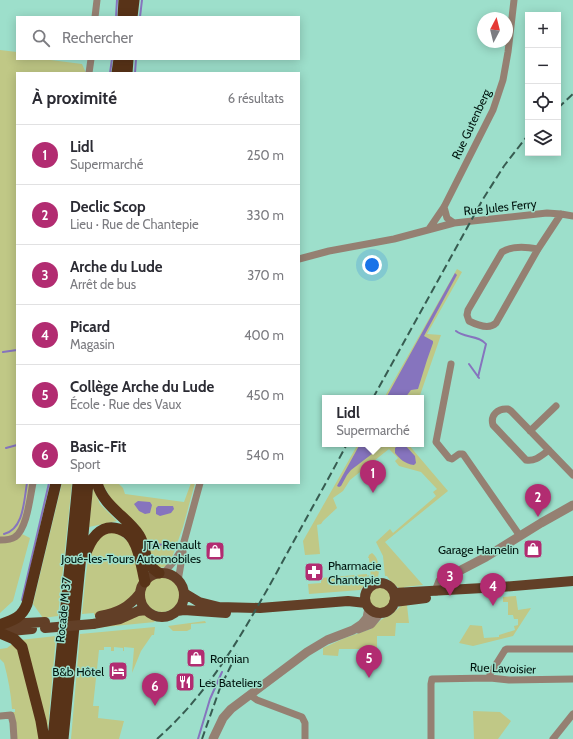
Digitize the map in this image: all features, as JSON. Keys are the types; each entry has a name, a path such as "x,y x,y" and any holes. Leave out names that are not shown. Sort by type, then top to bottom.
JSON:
{"highway":[{"path":"123,16 124,0"},
{"path":"132,16 134,0"},
{"path":"117,72 119,60"},
{"path":"127,72 128,60"},
{"path":"44,739 41,721 22,647 0,628 18,618 25,610 30,595 56,484"},
{"name":"Rocade M 37","path":"53,739 78,484"},
{"name":"Rocade M 37","path":"63,739 88,484"},
{"path":"97,484 101,494 109,506 134,529 140,537 150,565 161,573"},
{"path":"79,574 92,538 102,530 116,528 128,534 133,540 136,546 144,582"}],"main road":[{"path":"93,620 118,611 132,603 140,593 144,582 153,575 161,573 173,576 182,587 184,593 181,606 177,611"},
{"path":"394,597 573,582"},
{"path":"377,583 386,584 394,597 389,610 380,613 372,611 367,602 369,588 377,583"},
{"path":"394,597 436,591 450,593"},
{"path":"140,593 146,610 161,617 184,610 224,613 240,612 257,608"},
{"path":"184,593 199,602 215,606 257,608 348,601 367,602"},
{"path":"0,628 93,620 115,620 138,611 146,610"}],"street":[{"path":"95,16 97,0"},
{"name":"Rue Gutenberg","path":"429,229 444,207 493,110 506,66 514,0"},
{"path":"89,72 91,60"},
{"path":"444,207 447,218 454,223"},
{"name":"Rue Jules Ferry","path":"429,229 454,223 547,213 573,216"},
{"path":"538,249 507,249 502,252 468,310 467,315 470,321 487,327 493,326 496,323 538,249 560,214"},
{"path":"300,259 329,251 394,239 429,229"},
{"path":"451,364 436,442 449,458 452,459 459,454 463,454 520,536"},
{"path":"530,431 556,406"},
{"path":"549,450 535,460 526,460 493,425 492,419 497,412 502,409 508,409 549,450 573,475"},
{"path":"0,540 12,538 22,530 33,484"},
{"path":"161,573 180,553 200,484"},
{"path":"436,591 440,581 486,557 573,506"},
{"path":"178,581 184,542"},
{"path":"450,593 453,575"},
{"path":"213,739 226,714 250,695 317,646 353,630 364,622 367,618 367,602"},
{"path":"353,630 363,628 371,624 380,613"},
{"path":"490,678 490,674 505,650 508,648 573,649"},
{"name":"Rue Lavoisier","path":"431,739 432,679 449,677 509,680 573,680"},
{"path":"250,695 257,700 302,717 305,723 305,739"},
{"path":"553,739 570,723 573,714"},
{"path":"0,716 11,715 14,739"}],"green space":[{"path":"0,50 16,52 16,60 51,60 82,64 86,72 16,72 16,484 33,484 20,533 30,538 13,601 0,613"},
{"path":"457,269 462,272 427,334 441,335 420,395 386,395"},
{"path":"356,447 411,447 448,491 385,542 423,585 404,587 404,589 394,584 387,576 385,576 383,556 376,542 390,529 393,533 436,496 433,492 437,489 421,472 399,466 395,461 398,458 389,449 350,480 343,491 333,498 337,508 321,524 317,525 320,554 305,555 303,541"},
{"path":"62,484 72,484 58,616 43,618 33,604"},
{"path":"103,484 119,484 123,488 125,494 184,502 191,484 195,484 183,527 170,563 165,567 155,565 142,530 113,502"},
{"path":"93,487 100,504 117,521 89,527"},
{"path":"109,532 118,533 132,545 140,581 137,592 131,601 108,613 94,615 94,613 82,614 89,554 95,540"},
{"path":"372,553 378,561 379,571 378,577 371,578 368,558"},
{"path":"367,574 367,576 369,575 369,580 360,590 309,594 308,584 321,583 321,578"},
{"path":"166,576 175,581 179,587 179,601 175,607 166,612 158,612 149,607 145,601 144,590 149,581 155,577"},
{"path":"380,586 388,590 392,598 388,606 380,610 372,606 368,598 372,590"},
{"path":"516,596 518,610 531,608 513,636 473,646 459,643 470,625 482,626 484,638 499,637 499,635 515,630 514,626 518,625 518,619 514,619 513,615 508,615 508,602 503,602 503,597"},
{"path":"402,605 407,605 409,623 396,623 395,636 377,636 377,649 339,649 338,656 323,655 323,648 345,638 371,629"},
{"path":"145,614 149,615 155,622 94,628"},
{"path":"205,621 206,623 191,624 191,629 187,631 173,631 168,626"},
{"path":"155,627 154,635 152,635 141,651 132,673 134,648 124,647 123,651 123,648 114,647 114,651 111,651 111,647 104,647 104,650 99,650 93,706 99,706 98,718 124,721 119,739 71,739 80,634"},
{"path":"56,636 47,739 20,640"},
{"path":"15,642 19,645 40,739 17,739 12,712 15,712 15,709 12,709 4,663 0,659 0,649 7,648"},
{"path":"473,711 500,712 511,721 498,739 474,739"}],"shaded area":[{"path":"455,273 457,275 424,336 433,341 433,343 418,389 411,390 407,395 388,395"},
{"path":"358,447 381,447 351,470 341,486 337,486"},
{"path":"407,447 415,456 416,463 414,465 403,461 395,453 395,448"},
{"path":"138,501 150,502 152,505 150,513 145,514 139,511 134,504"},
{"path":"158,506 173,506 174,509 171,513 160,516 156,514 156,508"}],"waterway":[{"path":"116,16 117,0"},
{"path":"140,16 142,0"},
{"path":"110,72 112,60"},
{"path":"135,72 136,60"},
{"path":"456,331 463,335 479,339 486,344 478,377"},
{"path":"3,352 16,350"},
{"path":"469,364 479,378"},
{"path":"6,448 16,445"},
{"path":"4,534 11,531 19,520 24,505 27,484"},
{"path":"22,600 49,484"},
{"path":"152,545 173,544"},
{"path":"198,739 210,699 222,672"}],"railway":[{"path":"561,105 573,94"},
{"path":"375,395 483,199 504,166 525,139"},
{"path":"157,739 193,702 224,661 277,572 345,447"},
{"path":"202,739 220,688 238,651"}],"place":[{"name":"Lidl","path":"373,493"},
{"name":"Declic Scop","path":"538,517"},
{"name":"Garage Hamelin","path":"533,549"},
{"name":"JTA Renault Joué-les-Tours Automobiles","path":"215,551"},
{"name":"Pharmacie Chantepie","path":"314,572"},
{"name":"Arche du Lude","path":"450,596"},
{"name":"Picard","path":"493,606"},
{"name":"Romian","path":"196,658"},
{"name":"B&b Hôtel","path":"118,671"},
{"name":"Collège Arche du Lude","path":"369,678"},
{"name":"Les Bateliers","path":"185,682"},
{"name":"Basic-Fit","path":"155,706"}]}
